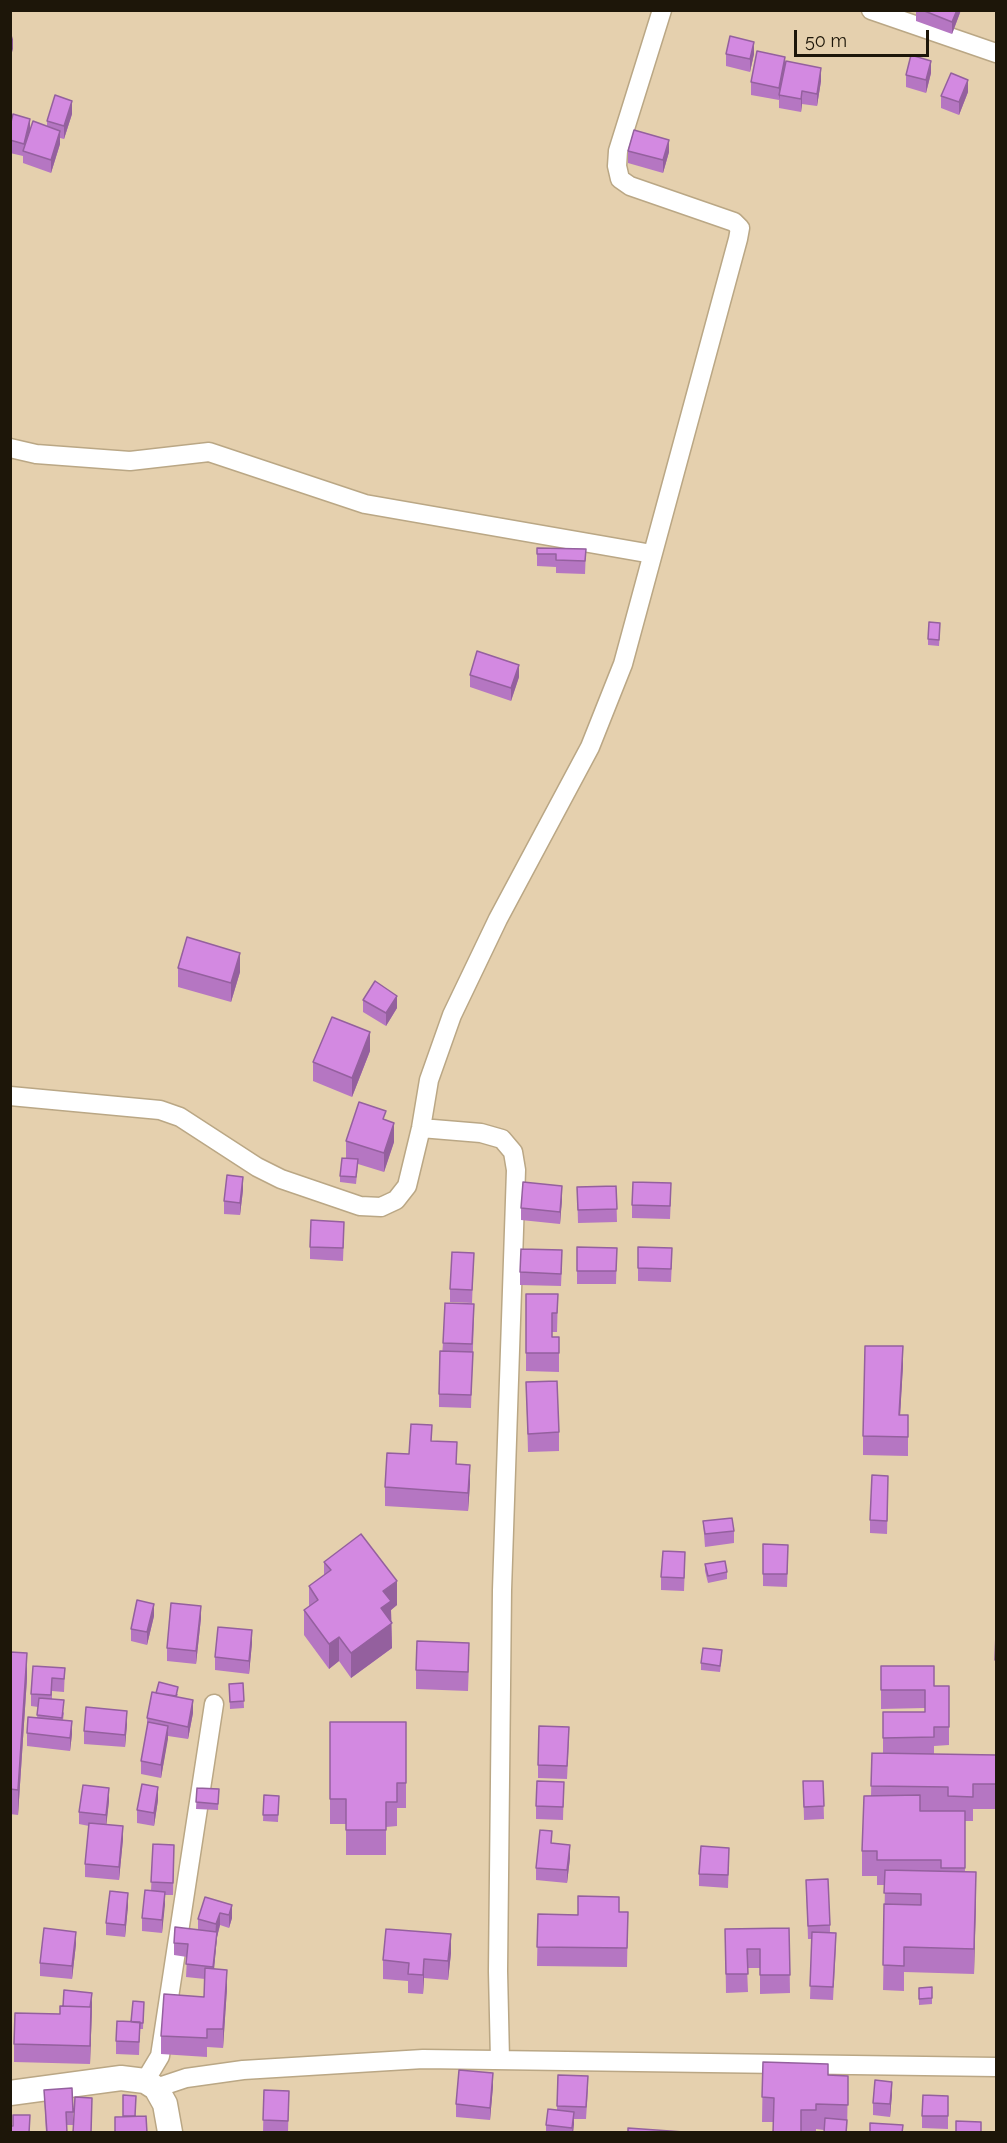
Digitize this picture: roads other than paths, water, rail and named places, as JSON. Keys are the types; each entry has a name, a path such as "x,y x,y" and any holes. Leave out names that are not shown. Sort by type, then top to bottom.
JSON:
{"main road":[{"path":"10,2093 121,2079 150,2085 165,2104 170,2133"}],"street":[{"path":"10,1096 160,1110 180,1117 273,1175 360,1206 381,1207 396,1200 407,1186 421,1128 429,1080 452,1015 498,919 590,747 623,664 740,228 734,222 630,186 620,179 617,166 618,151 662,10"},
{"path":"871,10 996,53"},
{"path":"10,448 36,454 130,461 209,452 365,504 652,554"},
{"path":"421,1128 481,1133 502,1139 513,1152 516,1170 502,1590 498,1971 500,2060"},
{"path":"150,2085 160,2056 214,1704"},
{"path":"150,2085 243,2070 423,2059 996,2067"}]}
